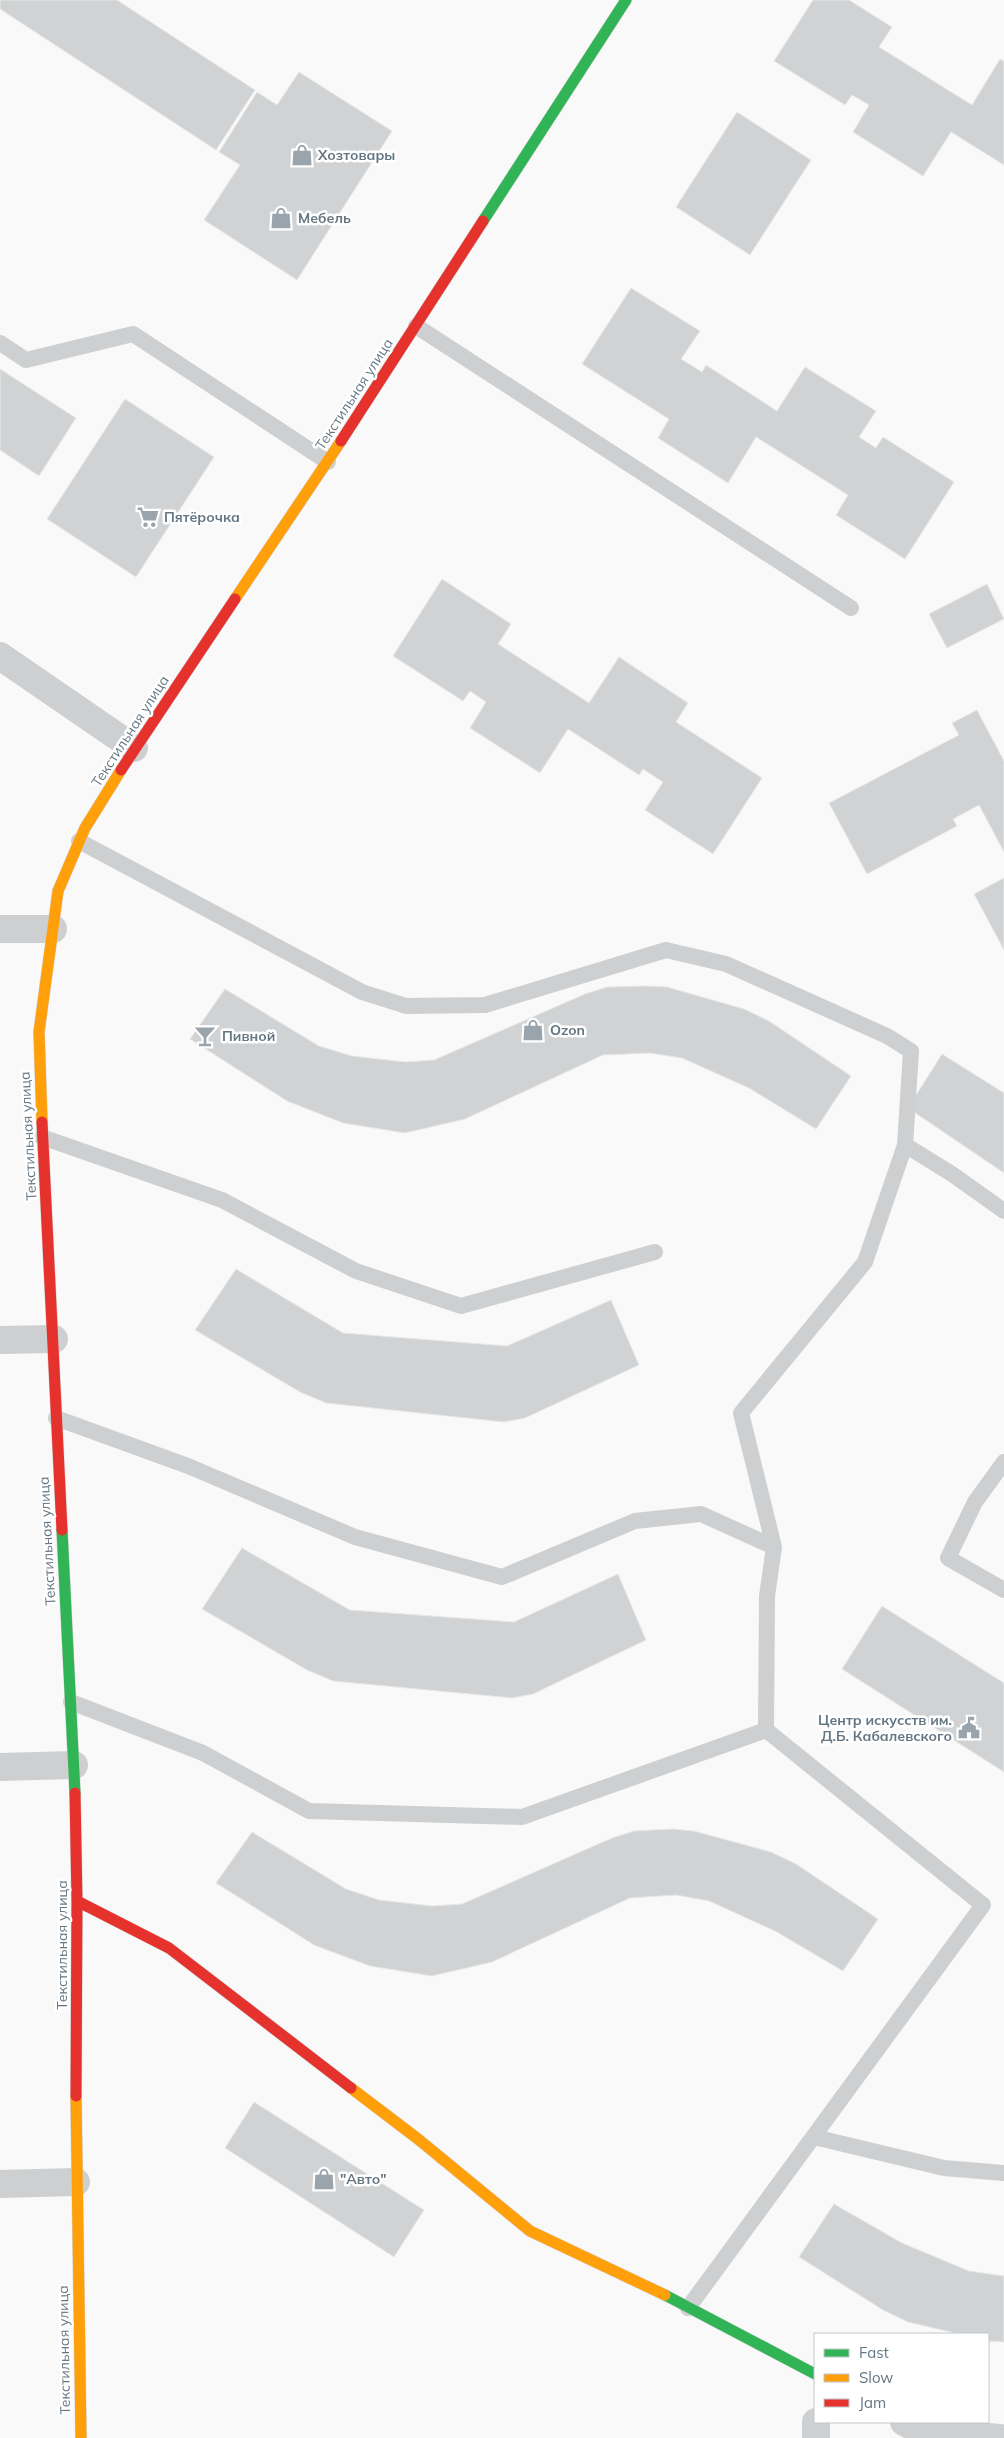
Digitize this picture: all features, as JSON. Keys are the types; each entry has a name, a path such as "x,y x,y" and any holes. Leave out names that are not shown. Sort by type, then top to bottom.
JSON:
{"main road":[{"name":"Текстильная улица","path":"81,2438 76,2182 77,1901 74,1765 56,1418 54,1339 42,1137 39,1032 58,891 85,828 134,748 328,462 626,0"},
{"path":"77,1901 169,1948 418,2138 530,2230 688,2308 814,2373"}],"street":[{"path":"0,656 134,748"},
{"path":"0,929 53,929"},
{"path":"0,1340 54,1339"},
{"path":"0,1766 74,1765"},
{"path":"0,2184 76,2182"},
{"path":"816,2423 816,2438"},
{"path":"906,2423 921,2431 1000,2438"}],"lane":[{"path":"416,326 851,608"},
{"path":"0,343 26,360 133,334 328,462"},
{"path":"79,841 362,992 406,1006 485,1005 554,986 666,950 726,964 887,1036 911,1051 905,1145 865,1262 741,1413 774,1547 766,1596 766,1730"},
{"path":"42,1137 222,1200 356,1271 462,1306 655,1252"},
{"path":"905,1145 952,1174 1004,1211"},
{"path":"56,1418 188,1466 356,1536 502,1577 635,1521 701,1514 774,1547"},
{"path":"1004,1462 975,1502 948,1558 1004,1590"},
{"path":"71,1702 204,1753 309,1811 522,1817 766,1730"},
{"path":"688,2308 983,1905 766,1730"},
{"path":"814,2137 944,2168 1004,2173"}],"building":[{"path":"0,0 117,0 255,90 216,150 0,9"},
{"path":"813,0 849,0 892,27 879,47 972,105 1000,59 1004,61 1004,165 951,132 923,176 853,132 869,105 852,95 845,105 774,61"},
{"path":"299,72 392,131 297,280 204,220 240,165 219,152 257,92 277,105"},
{"path":"737,112 811,160 750,255 676,207"},
{"path":"631,288 700,331 681,359 702,372 706,365 777,411 805,367 876,411 859,437 876,448 883,437 954,482 905,559 836,515 848,495 756,437 728,483 658,438 669,419 582,364"},
{"path":"0,369 76,418 39,476 0,450"},
{"path":"125,399 214,457 136,577 47,519"},
{"path":"442,579 511,624 498,644 589,703 619,657 688,703 676,722 762,778 713,854 645,810 663,782 643,769 639,775 568,729 540,773 470,728 486,702 470,691 463,701 393,656"},
{"path":"987,584 1004,619 947,648 929,614"},
{"path":"977,710 1004,761 1004,852 979,805 953,819 957,826 867,874 829,803 959,735 952,723"},
{"path":"1004,878 1004,950 974,894"},
{"path":"607,987 667,987 744,1009 769,1021 851,1076 816,1129 749,1088 682,1058 649,1053 603,1055 465,1119 405,1133 343,1123 287,1101 190,1039 225,989 319,1046 352,1056 405,1062 434,1060 585,994"},
{"path":"942,1054 1004,1093 1004,1173 908,1108"},
{"path":"236,1269 343,1333 507,1346 611,1300 639,1365 525,1418 504,1422 326,1403 300,1392 195,1330"},
{"path":"242,1548 350,1610 514,1622 618,1574 646,1640 533,1694 512,1698 333,1681 307,1670 202,1609"},
{"name":"Центр искусств им. Д.Б. Кабалевского","path":"882,1606 1004,1683 1004,1772 842,1669"},
{"path":"672,1829 694,1831 771,1852 796,1864 878,1919 843,1971 775,1931 709,1901 676,1895 630,1898 492,1962 432,1976 370,1966 314,1945 216,1883 252,1832 346,1889 379,1900 432,1906 462,1904 612,1838 634,1831"},
{"name":"\"Авто\"","path":"254,2102 424,2210 394,2257 225,2148"},
{"path":"834,2204 902,2243 969,2271 1004,2276 1004,2342 989,2341 989,2333 955,2333 908,2322 883,2310 799,2257"}],"traffic: fast":[{"path":"483,221 626,0"},
{"path":"62,1530 75,1793"},
{"path":"665,2295 814,2373"}],"traffic: slow":[{"path":"235,599 341,441"},
{"path":"42,1122 39,1032 58,891 85,828 121,770"},
{"path":"351,2088 418,2139 530,2231 665,2295"},
{"path":"76,2096 81,2438"}],"traffic: jam":[{"path":"341,441 483,221"},
{"path":"121,770 235,599"},
{"path":"42,1122 62,1530"},
{"path":"75,1793 77,1901 76,2096"},
{"path":"77,1901 169,1948 351,2088"}],"place":[{"name":"Хозтовары","path":"302,155"},
{"name":"Мебель","path":"281,218"},
{"name":"Пятёрочка","path":"148,517"},
{"name":"Ozon","path":"533,1030"},
{"name":"Пивной","path":"205,1036"},
{"name":"Центр искусств им. Д.Б. Кабалевского","path":"969,1728"},
{"name":"\"Авто\"","path":"324,2179"}]}
